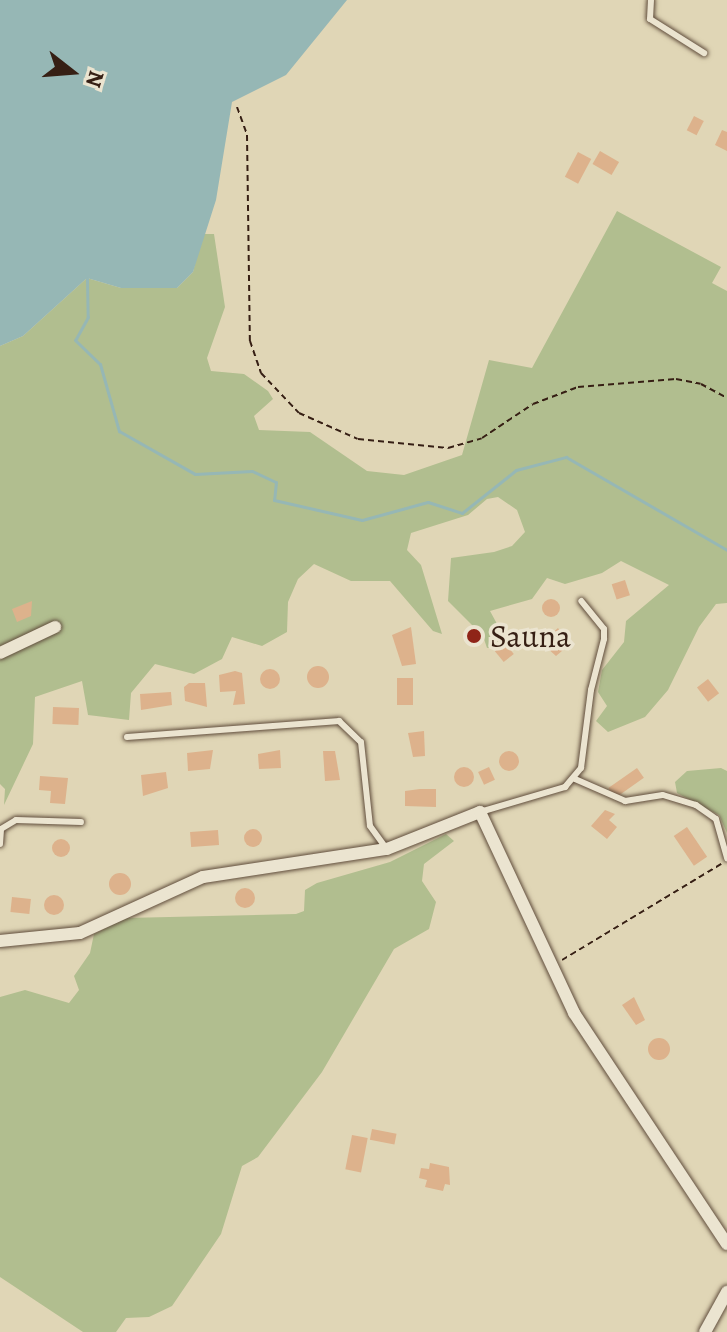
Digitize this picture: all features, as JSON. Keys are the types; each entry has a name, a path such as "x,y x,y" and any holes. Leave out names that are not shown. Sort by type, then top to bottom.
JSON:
{"street":[{"path":"0,653 55,627"},
{"path":"0,941 80,933 203,877 387,849 480,812 551,967 604,1061 727,1244"},
{"path":"705,1332 727,1292"}],"lane":[{"path":"651,0 650,19 704,53"},
{"path":"575,779 604,639 604,629 581,601"},
{"path":"127,737 339,721 355,731 361,742 370,826 387,849"},
{"path":"480,812 547,794 575,779"},
{"path":"575,779 625,801 663,795 696,805 716,819 727,859"},
{"path":"0,844 1,829 16,820 81,822"}],"path":[{"path":"237,107 247,135 250,341 261,373 299,413 358,439 448,448 482,438 533,404 578,387 676,379 701,384 727,398"},
{"path":"551,967 727,859"}],"green space":[{"path":"617,211 721,267 712,283 727,291 727,603 716,604 699,627 668,690 645,717 608,732 596,721 607,706 598,692 602,670 624,642 626,621 669,585 621,561 602,573 565,584 547,578 532,599 490,611 502,633 498,646 487,648 483,636 448,601 451,558 494,552 512,546 525,532 517,510 498,497 487,499 468,515 411,533 407,550 421,565 442,634 433,631 390,581 351,581 314,564 298,579 288,602 287,632 262,646 232,637 222,659 194,674 155,664 131,693 129,720 88,715 82,681 35,697 33,744 4,805 5,789 0,784 0,346 23,336 87,278 121,288 177,288 193,272 202,234 214,234 225,307 207,358 211,371 244,374 268,391 273,399 254,416 259,430 310,432 367,471 404,475 462,455 489,360 532,368"},
{"path":"721,768 727,771 727,833 719,815 677,793 675,782 687,771"},
{"path":"446,834 454,841 424,864 422,881 436,902 429,929 394,949 322,1072 258,1157 242,1166 221,1234 172,1306 149,1317 126,1318 116,1332 83,1332 0,1277 0,997 25,990 69,1003 79,990 74,976 90,953 94,934 126,918 296,914 304,911 305,890 317,883 390,862"}],"water":[{"path":"0,0 347,0 286,75 232,102 216,200 193,272 177,288 121,288 87,278 23,336 0,346"}],"building":[{"path":"694,116 704,121 697,135 687,130"},
{"path":"722,130 727,132 727,151 715,145"},
{"path":"600,151 619,162 612,175 592,164"},
{"path":"578,152 591,159 578,184 565,177"},
{"path":"625,580 630,595 617,600 612,584"},
{"path":"551,599 560,608 551,617 542,608"},
{"path":"32,601 31,616 17,622 12,609"},
{"path":"411,627 416,664 402,666 392,635"},
{"path":"558,628 569,645 556,656 546,647 551,643 547,638"},
{"path":"505,643 514,654 504,662 495,651"},
{"path":"318,666 326,669 329,677 326,685 318,688 310,685 307,677 310,669"},
{"path":"266,669 274,669 280,679 274,689 266,689 260,683 260,675"},
{"path":"235,671 242,673 245,704 233,705 236,691 220,692 219,675"},
{"path":"397,678 413,678 413,705 397,705"},
{"path":"708,679 719,693 708,702 697,688"},
{"path":"189,683 205,683 207,707 185,701 184,687"},
{"path":"171,692 172,705 141,710 140,694"},
{"path":"53,707 79,708 78,725 52,724"},
{"path":"424,731 425,756 413,757 408,733"},
{"path":"213,750 210,769 188,771 187,753"},
{"path":"280,750 281,768 259,769 258,754"},
{"path":"323,751 335,751 340,780 325,781"},
{"path":"509,751 516,754 519,761 516,768 509,771 502,768 499,761 502,754"},
{"path":"464,767 471,770 474,777 471,784 464,787 457,784 454,777 457,770"},
{"path":"489,767 495,780 484,785 478,772"},
{"path":"637,768 644,778 615,798 608,788"},
{"path":"166,772 168,788 143,796 141,775"},
{"path":"40,776 68,778 65,804 50,803 51,791 39,790"},
{"path":"436,789 436,807 405,806 405,791"},
{"path":"605,810 615,814 609,820 617,827 607,839 591,826"},
{"path":"687,827 707,857 694,866 674,836"},
{"path":"249,829 257,829 262,838 260,845 249,847 244,842 244,834"},
{"path":"218,830 219,845 191,847 190,832"},
{"path":"61,839 70,848 61,857 52,848"},
{"path":"120,873 128,876 131,884 128,892 120,895 112,892 109,884 112,876"},
{"path":"241,888 249,888 255,898 249,908 241,908 235,902 235,894"},
{"path":"50,895 58,895 64,905 58,915 50,915 44,909 44,901"},
{"path":"12,897 31,899 29,914 10,912"},
{"path":"634,997 645,1020 636,1025 622,1005"},
{"path":"659,1038 667,1041 670,1049 667,1057 659,1060 651,1057 648,1049 651,1041"},
{"path":"372,1129 397,1134 394,1145 370,1140"},
{"path":"352,1135 368,1138 361,1172 345,1169"},
{"path":"430,1163 449,1167 450,1185 445,1184 443,1191 425,1187 427,1180 419,1178 421,1168 429,1169"}],"waterway":[{"path":"87,278 88,317 75,340 100,364 119,431 195,474 252,471 276,482 274,500 362,520 428,502 462,513 516,470 566,457 727,550"}],"place":[{"name":"Sauna","path":"474,636"}]}
